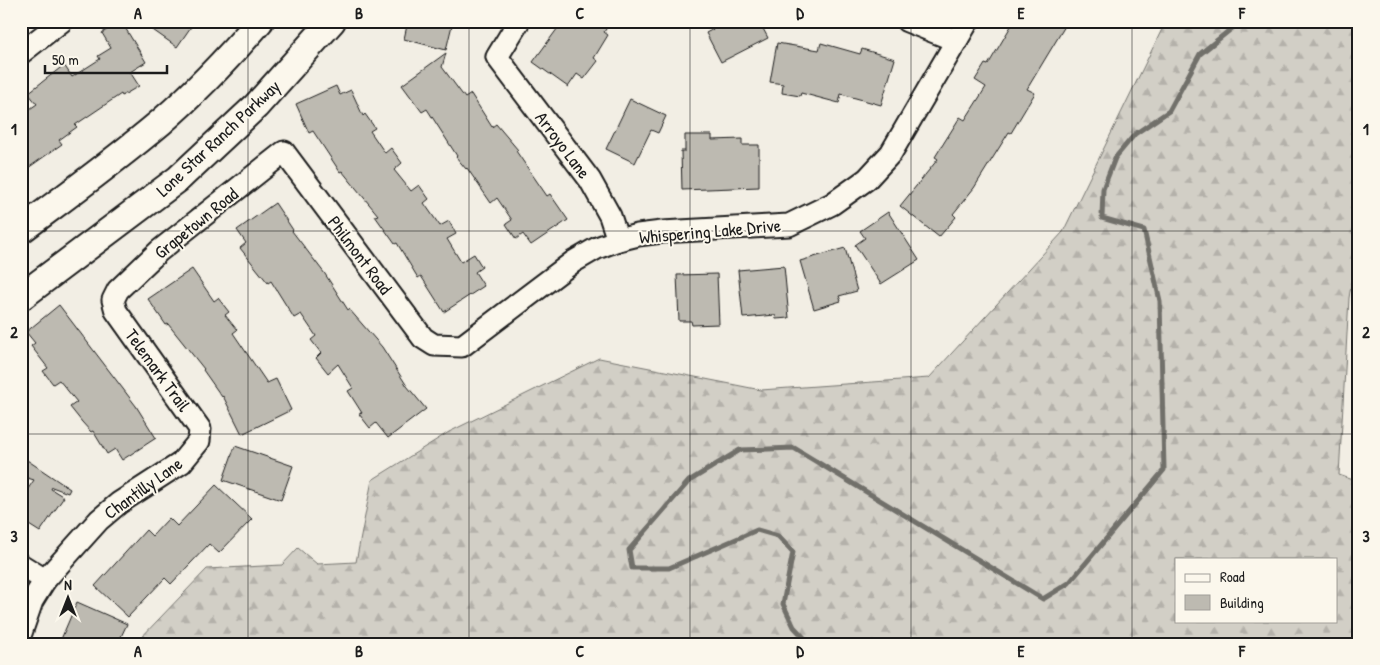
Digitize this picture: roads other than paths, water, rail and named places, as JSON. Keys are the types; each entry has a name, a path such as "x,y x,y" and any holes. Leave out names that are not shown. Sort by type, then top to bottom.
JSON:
{"main road":[{"path":"21,230 110,164 162,121 204,82 260,21"},
{"name":"Lone Star Ranch Parkway","path":"21,297 178,179 256,106 332,21"}],"street":[{"path":"21,53 62,21"},
{"name":"Arroyo Lane","path":"519,21 497,57 590,180 610,216 618,240"},
{"path":"907,21 957,41"},
{"name":"Whispering Lake Drive","path":"446,346 462,346 573,262 597,248 618,240 662,232 788,225 832,204 867,179 891,153 968,21"},
{"name":"Grapetown Road","path":"114,300 118,290 159,251 284,152"},
{"name":"Philmont Road","path":"284,152 422,338 434,345 446,346"},
{"name":"Telemark Trail","path":"114,300 116,311 200,428 199,441"},
{"name":"Chantilly Lane","path":"21,633 32,601 45,580 99,520 119,503 181,463 199,441"},
{"path":"21,564 45,580"}],"waterway":[{"path":"810,644 794,627 783,604 793,552 778,536 757,530 669,568 632,568 629,550 689,481 740,450 794,448 1043,599 1069,583 1164,470 1160,301 1144,230 1102,218 1103,189 1115,158 1135,134 1169,111 1200,54 1241,21"}]}
